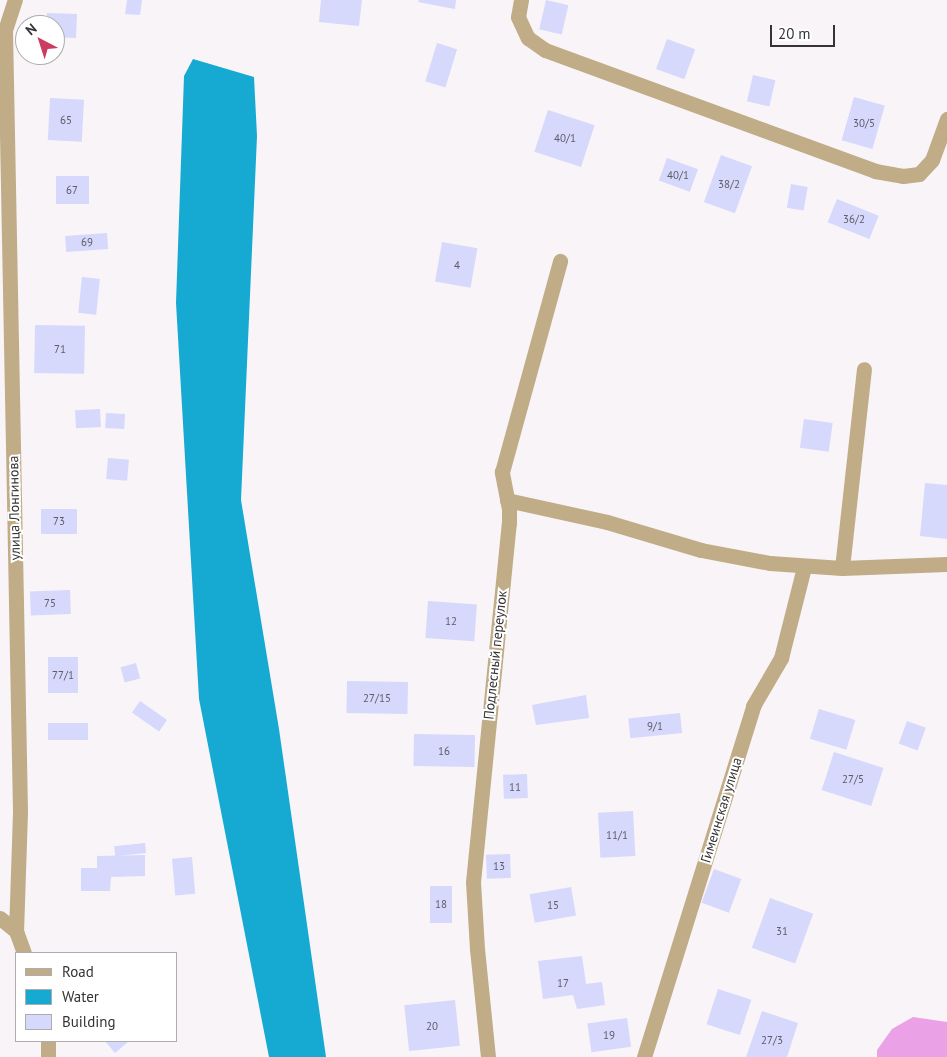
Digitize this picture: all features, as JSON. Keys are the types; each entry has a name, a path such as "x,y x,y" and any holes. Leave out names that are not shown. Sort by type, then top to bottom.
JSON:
{"street":[{"name":"улица Лонгинова","path":"15,0 2,31 20,812 16,931 24,952"},
{"path":"521,0 518,17 528,38 545,50 875,171 903,176 919,174 932,160 947,119"},
{"name":"Подлесный переулок","path":"488,1057 477,950 473,882 509,523 507,500 502,479 503,461 560,261"},
{"path":"842,568 864,369"},
{"path":"507,500 607,522 701,550 746,559 804,567 842,568 947,564"},
{"name":"Гимеинская улица","path":"644,1057 753,706 781,658 804,567"},
{"path":"0,918 16,931"},
{"path":"48,1042 48,1057"}],"shaded area":[{"path":"913,1017 947,1022 947,1057 877,1057 877,1050 892,1029"}],"water":[{"path":"193,59 254,77 257,136 241,500 279,729 326,1057 269,1057 199,699 176,303 184,76"}],"building":[{"path":"127,0 142,0 140,15 125,14"},
{"path":"321,0 362,0 359,26 319,22"},
{"path":"419,0 456,0 455,9 418,2"},
{"path":"546,0 568,5 562,34 539,29"},
{"path":"47,13 77,14 76,38 65,37 65,15 47,15"},
{"path":"667,39 695,49 684,79 656,69"},
{"path":"437,43 457,49 445,87 425,81"},
{"path":"753,75 775,80 769,106 747,101"},
{"path":"854,97 885,106 872,149 842,140"},
{"path":"50,98 84,100 82,142 48,140"},
{"path":"548,110 595,125 581,167 534,152"},
{"path":"721,155 752,166 735,213 704,202"},
{"path":"667,158 698,169 690,192 659,181"},
{"path":"56,176 89,176 89,204 56,204"},
{"path":"791,184 808,187 804,211 787,208"},
{"path":"837,199 879,216 869,239 828,222"},
{"path":"107,233 108,249 66,252 65,236"},
{"path":"442,242 477,248 471,288 435,281"},
{"path":"82,277 100,279 96,315 78,313"},
{"path":"35,325 85,326 84,374 34,373"},
{"path":"100,409 101,427 76,428 75,410"},
{"path":"106,413 125,414 124,429 105,428"},
{"path":"804,419 833,423 829,452 800,448"},
{"path":"108,458 129,460 127,481 106,479"},
{"path":"925,483 947,485 947,539 920,536"},
{"path":"41,509 77,509 77,534 41,534"},
{"path":"70,590 71,614 31,615 30,591"},
{"path":"428,601 477,604 474,641 425,638"},
{"path":"48,657 78,657 78,693 48,693"},
{"path":"136,663 140,678 125,683 121,667"},
{"path":"347,681 408,682 407,714 346,713"},
{"path":"586,695 589,718 536,725 532,705"},
{"path":"140,701 167,720 159,731 132,712"},
{"path":"819,709 855,720 846,750 810,739"},
{"path":"680,713 682,733 630,738 628,718"},
{"path":"907,721 926,728 918,750 899,744"},
{"path":"48,723 88,723 88,740 48,740"},
{"path":"414,734 475,735 474,767 413,766"},
{"path":"834,752 883,768 871,806 822,790"},
{"path":"527,774 528,798 504,799 503,775"},
{"path":"633,811 635,856 600,858 598,813"},
{"path":"145,843 146,853 115,856 114,846"},
{"path":"510,854 511,878 487,879 486,855"},
{"path":"145,855 145,876 111,877 110,891 81,891 81,868 97,868 97,856"},
{"path":"192,857 195,894 175,896 172,859"},
{"path":"714,869 741,879 729,913 702,903"},
{"path":"430,886 452,886 452,923 430,923"},
{"path":"571,887 576,916 535,923 530,894"},
{"path":"770,898 813,914 795,964 752,948"},
{"path":"582,956 586,984 602,982 605,1005 577,1009 573,995 543,999 538,961"},
{"path":"718,989 751,1000 740,1035 707,1024"},
{"path":"455,1000 460,1046 409,1051 404,1005"},
{"path":"762,1011 798,1023 787,1057 746,1057"},
{"path":"627,1018 631,1047 591,1052 587,1024"},
{"path":"106,1042 128,1042 115,1053"}]}
